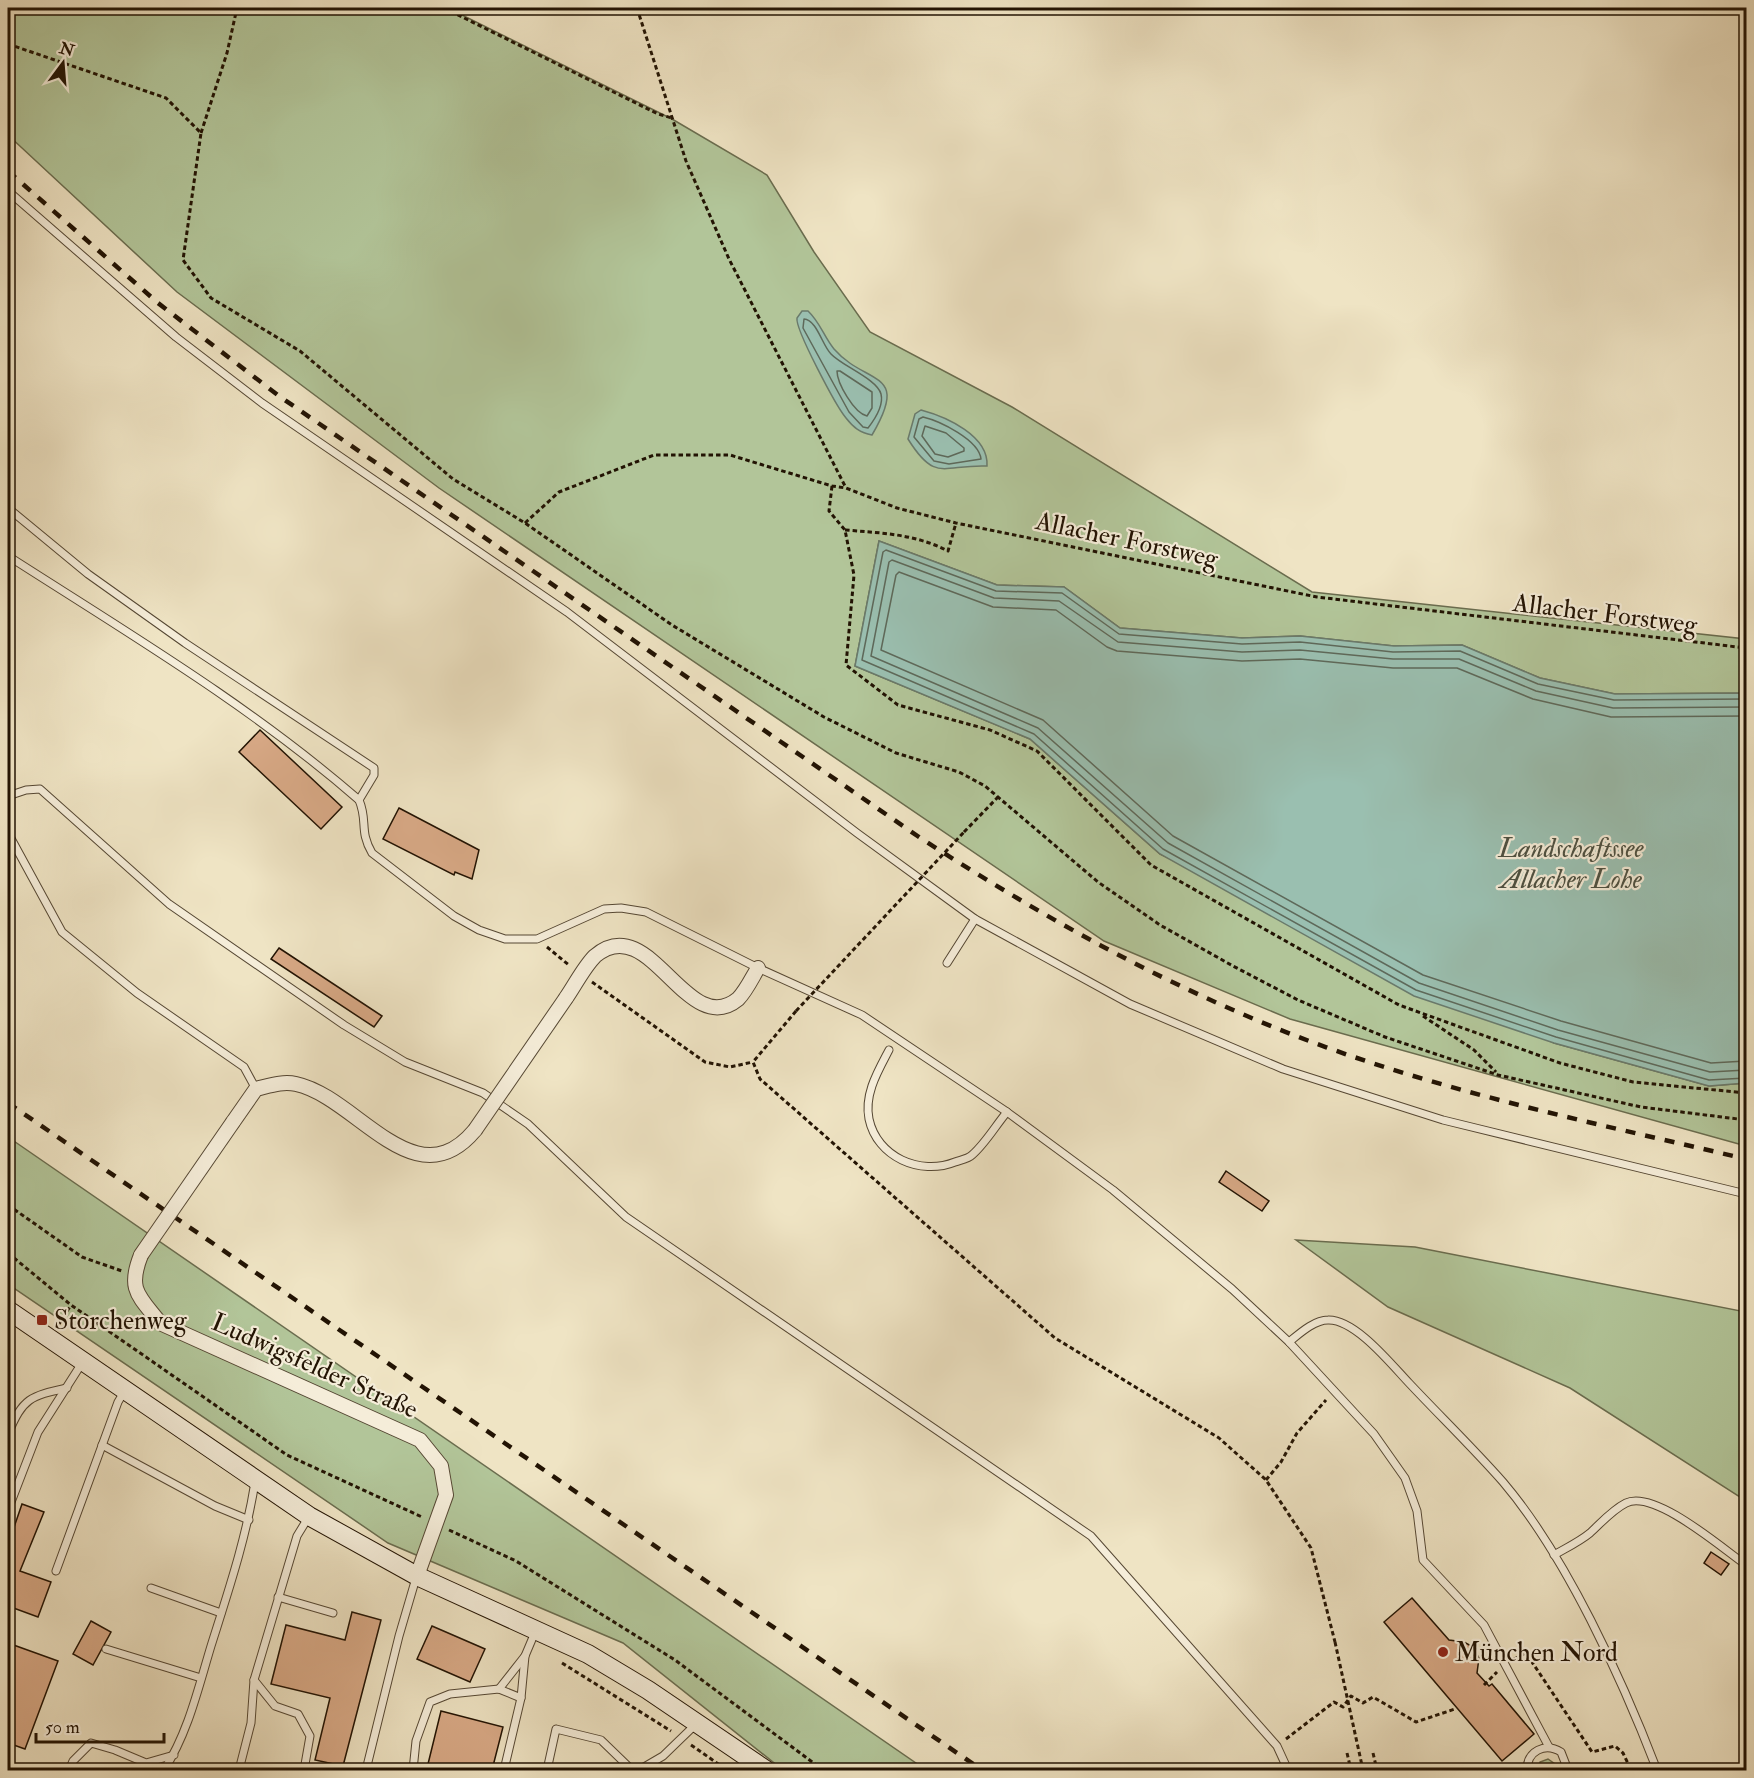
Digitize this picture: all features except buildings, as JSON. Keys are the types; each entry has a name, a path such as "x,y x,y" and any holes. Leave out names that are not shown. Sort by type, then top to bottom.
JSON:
{"street":[{"path":"133,1275 141,1255 255,1089 279,1083 297,1084 343,1108 396,1145 423,1157 447,1153 463,1144 475,1130 566,998 576,971 595,957 613,948 624,946 653,960 693,999 704,1005 716,1007 730,1004 740,997 758,968"},
{"name":"Ludwigsfelder Straße","path":"133,1275 137,1293 160,1323 420,1440 441,1466 446,1495 417,1576"},
{"path":"8,1310 309,1516 417,1576 588,1654 766,1770"}],"lane":[{"path":"8,191 176,337 262,403 567,612 856,833 975,919 1130,1004 1283,1069 1443,1120 1746,1194"},
{"path":"8,508 88,573 185,643 374,768 374,775 359,800"},
{"path":"8,555 259,718 359,800 363,809 364,839 372,853 454,915 479,930 505,939 537,939 604,909 621,908 646,912 758,968 862,1015 1006,1112 1113,1190 1232,1289 1289,1342 1374,1434 1406,1478 1417,1511 1423,1560 1484,1625 1549,1747"},
{"path":"8,796 26,790 40,789 170,904 344,1025 405,1062 483,1093 528,1124 626,1217 1091,1536 1277,1746 1288,1770"},
{"path":"8,833 62,932 137,993 244,1067 255,1089"},
{"path":"947,963 975,919"},
{"path":"890,1050 874,1078 869,1097 869,1118 876,1139 895,1156 918,1167 941,1168 971,1156 1006,1112"},
{"path":"1289,1342 1310,1327 1327,1320 1342,1322 1359,1334 1504,1484 1554,1555 1607,1655 1657,1770"},
{"path":"8,1510 38,1432 83,1361"},
{"path":"8,1434 16,1414 34,1395 67,1388"},
{"path":"57,1571 118,1402 126,1390"},
{"path":"102,1445 215,1506 249,1520"},
{"path":"164,1770 174,1755 201,1678 249,1520 255,1480"},
{"path":"1554,1555 1588,1535 1627,1502 1637,1500 1655,1504 1746,1564"},
{"path":"239,1770 251,1724 254,1680 297,1536 309,1516"},
{"path":"366,1770 399,1636 417,1576"},
{"path":"151,1588 221,1613"},
{"path":"278,1598 333,1613"},
{"path":"500,1689 525,1656 536,1629"},
{"path":"106,1649 201,1678"},
{"path":"504,1770 521,1698 525,1656"},
{"path":"254,1680 275,1706 298,1714 310,1736 304,1770"},
{"path":"412,1770 416,1741 430,1702 450,1694 500,1689 521,1698"},
{"path":"639,1770 663,1756 697,1723"},
{"path":"547,1770 556,1729 601,1740 632,1770"},
{"path":"69,1770 73,1761 92,1743 115,1750 146,1764 174,1755"},
{"path":"1527,1770 1530,1756 1536,1751 1549,1747 1561,1752 1568,1764 1568,1770"}],"path":[{"path":"237,8 227,53 201,133 183,260 211,298 300,351 453,479 525,523 672,625 824,717 896,753 959,772 998,797 1098,882 1160,925 1298,1000 1385,1037 1498,1075 1641,1107 1746,1120"},
{"path":"444,8 672,119"},
{"path":"637,8 686,161 729,259 846,488"},
{"path":"8,44 166,98 201,133"},
{"name":"Allacher Forstweg","path":"525,523 559,492 654,455 730,455 832,486 846,488 897,508 956,523 1317,597 1746,648"},
{"path":"832,486 829,511 845,530 854,575 846,665 898,705 990,730 1037,751 1151,865 1419,1014 1474,1050 1498,1075"},
{"path":"845,530 900,534 928,541 948,551 956,523"},
{"path":"551,951 705,1062 730,1067 753,1062 796,1011 998,797"},
{"path":"1419,1014 1560,1063 1633,1082 1746,1093"},
{"path":"753,1062 760,1079 820,1134 1055,1338 1219,1438 1266,1480 1311,1548 1335,1641 1363,1770"},
{"path":"8,1206 82,1257 133,1275"},
{"path":"8,1253 71,1305 287,1455 516,1560 675,1660 823,1770"},
{"path":"1266,1480 1281,1462 1297,1433 1334,1390"},
{"path":"1484,1685 1506,1664 1526,1653 1592,1752 1615,1746 1623,1753 1631,1770"},
{"path":"1277,1746 1334,1702 1344,1707 1351,1696 1363,1703 1373,1697 1416,1722 1455,1709"},
{"path":"1347,1753 1351,1770"},
{"path":"1373,1753 1377,1770"}],"shaded area":[{"path":"8,8 448,8 672,119 767,175 814,252 870,332 1012,407 1312,592 1746,639 1746,693 1615,694 1540,678 1462,645 1394,646 1300,636 1242,638 1120,628 1064,587 997,585 879,541 855,666 1030,739 1160,854 1554,1043 1709,1086 1746,1083 1746,1146 1290,1019 1104,941 439,488 177,292 8,135"},
{"path":"8,1137 926,1770 783,1770 623,1643 388,1543 8,1284"},
{"path":"1296,1240 1415,1247 1746,1312 1746,1501 1570,1388 1388,1307"},
{"path":"1548,1759 1555,1764 1556,1770 1539,1770 1540,1762"}],"water":[{"path":"802,311 808,311 812,315 827,340 846,361 880,381 886,389 887,399 883,414 872,435 860,431 851,424 834,399 802,337 797,318"},
{"path":"921,410 943,417 974,437 986,455 987,466 942,469 926,462 908,439 915,414"},
{"name":"Landschaftssee Allacher Lohe","path":"879,541 997,585 1064,587 1120,628 1242,638 1300,636 1394,646 1462,645 1540,678 1615,694 1746,693 1746,1083 1709,1086 1554,1043 1414,996 1160,854 1030,739 855,666"}],"railway":[{"path":"8,171 158,303 279,396 919,837 1056,921 1197,994 1246,1016 1351,1056 1406,1074 1519,1105 1746,1159"},
{"path":"8,1103 982,1770"}],"place":[{"name":"Storchenweg","path":"42,1320"},
{"name":"München Nord","path":"1443,1652"}]}
